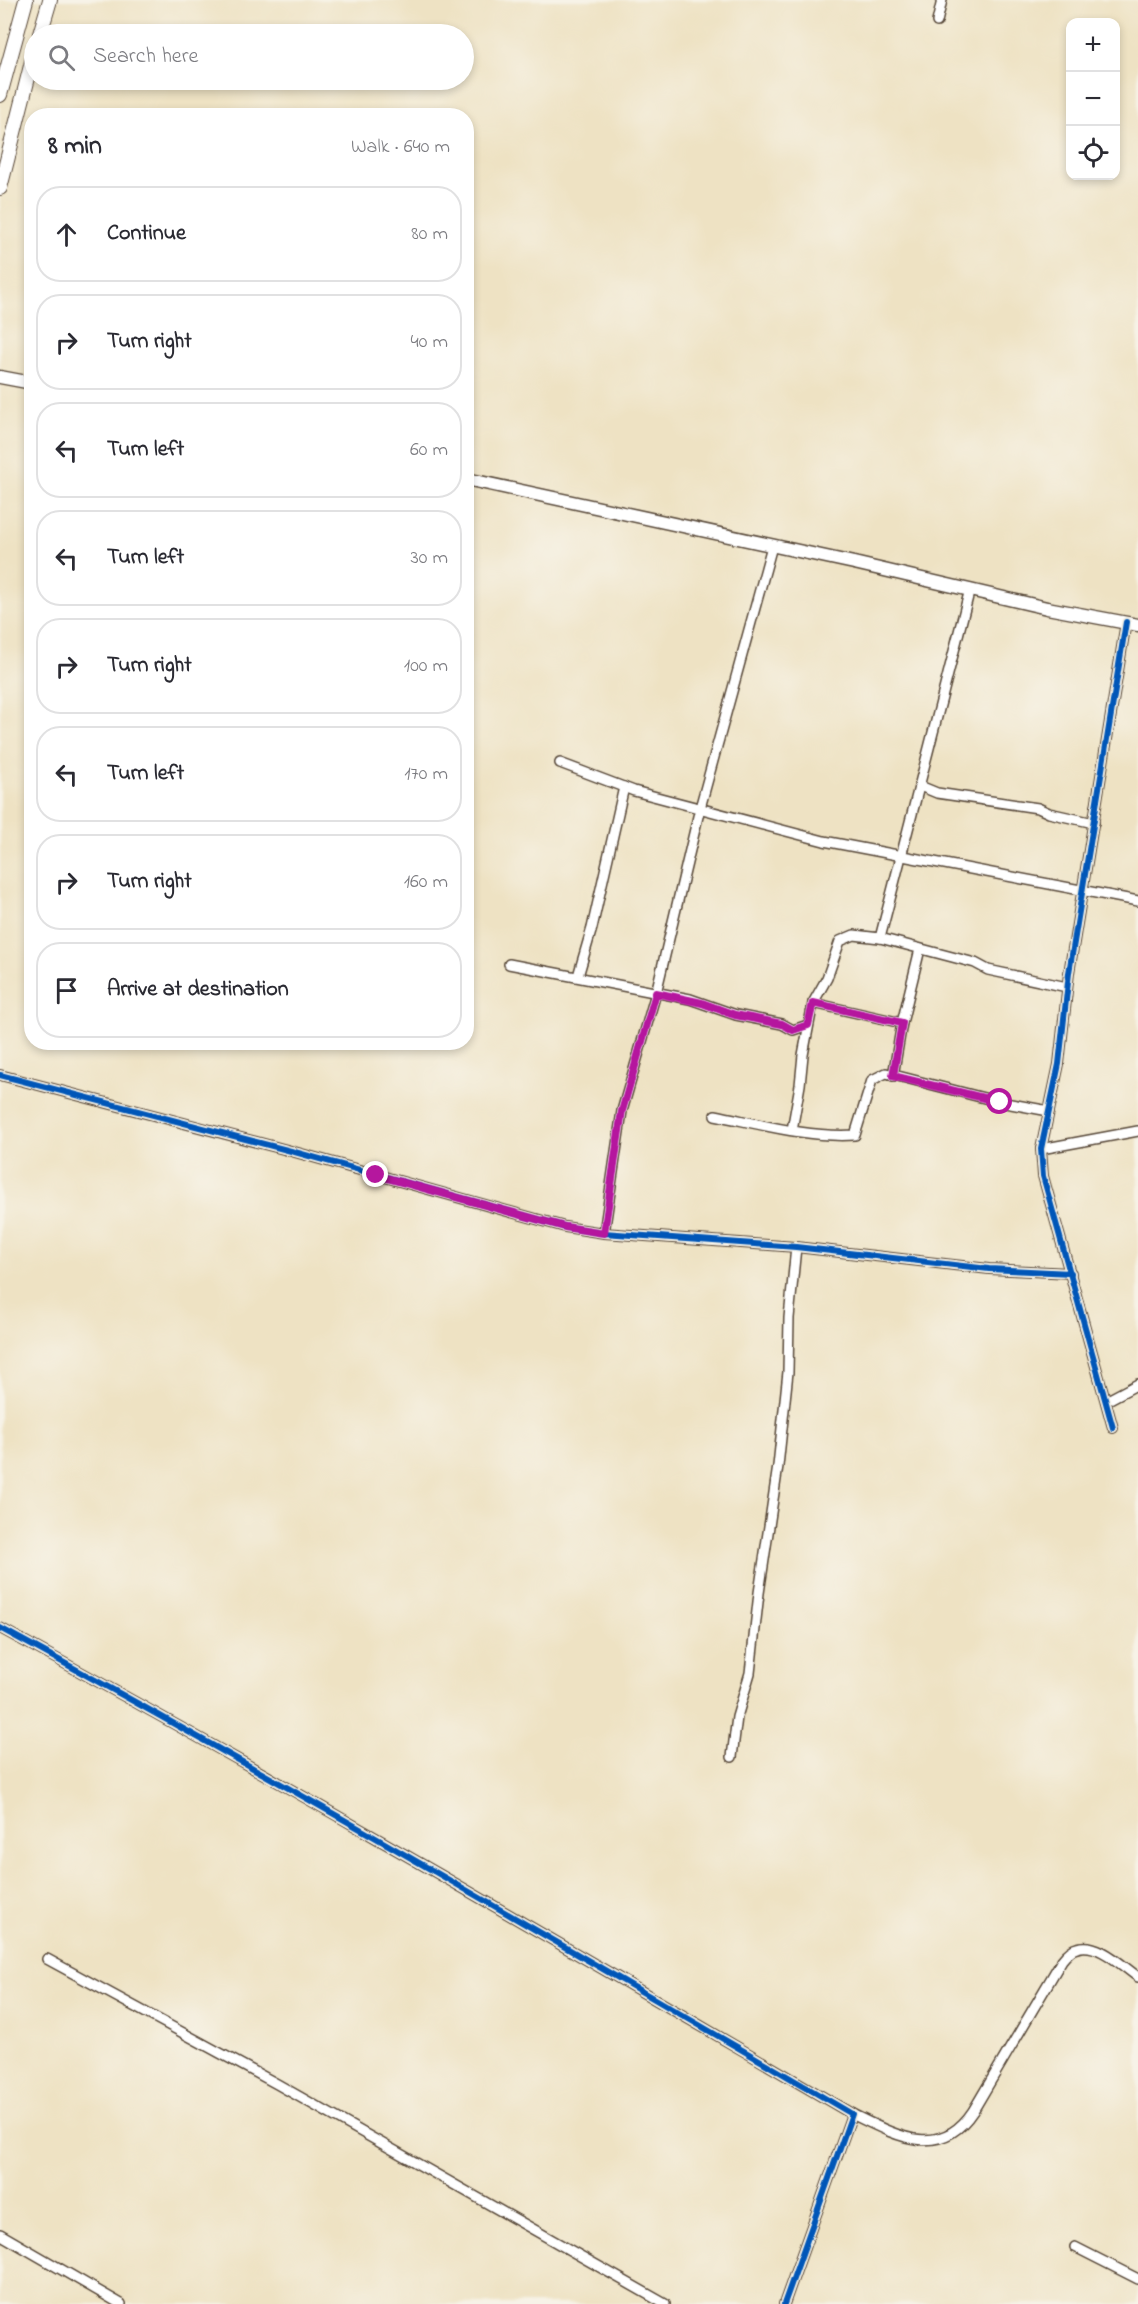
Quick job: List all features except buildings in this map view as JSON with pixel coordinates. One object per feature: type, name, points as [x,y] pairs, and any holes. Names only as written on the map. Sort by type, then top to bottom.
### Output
[{"type":"highway","points":[[0,95],[26,0]]},
{"type":"highway","points":[[43,24],[50,0]]},
{"type":"highway","points":[[0,188],[25,90]]},
{"type":"main road","points":[[0,377],[24,382]]},
{"type":"main road","points":[[474,481],[970,589],[1047,608],[1132,623]]},
{"type":"street","points":[[937,22],[942,0]]},
{"type":"street","points":[[604,1233],[622,1111],[656,993],[700,808],[772,546]]},
{"type":"street","points":[[880,938],[970,589]]},
{"type":"street","points":[[1113,1428],[1043,1176],[1041,1149],[1059,1064],[1067,987],[1094,823],[1132,623]]},
{"type":"street","points":[[561,763],[624,787],[824,841],[1138,901]]},
{"type":"street","points":[[920,786],[937,793],[1038,808],[1049,813],[1094,823]]},
{"type":"street","points":[[578,976],[592,928],[624,787]]},
{"type":"street","points":[[792,1130],[813,1003],[827,978],[840,941],[854,935],[880,938],[975,963],[988,970],[1067,987]]},
{"type":"street","points":[[893,1076],[902,1023],[920,949]]},
{"type":"street","points":[[509,964],[578,976],[702,1003],[735,1015],[782,1024],[793,1030],[808,1025]]},
{"type":"street","points":[[813,1003],[902,1023]]},
{"type":"street","points":[[715,1115],[792,1130],[837,1136],[855,1135],[872,1080],[886,1073],[1000,1102],[1050,1111]]},
{"type":"street","points":[[0,1075],[291,1151],[565,1227],[604,1233],[796,1247],[989,1269],[1071,1273]]},
{"type":"street","points":[[1041,1149],[1138,1131]]},
{"type":"street","points":[[732,1757],[736,1717],[750,1673],[759,1593],[778,1466],[788,1372],[789,1318],[796,1247]]},
{"type":"street","points":[[1106,1401],[1138,1384]]},
{"type":"street","points":[[0,1628],[130,1698],[852,2114],[896,2135],[913,2140],[940,2138],[954,2132],[964,2124],[1062,1960],[1069,1952],[1078,1947],[1089,1947],[1101,1951],[1138,1977]]},
{"type":"street","points":[[47,1959],[277,2084],[664,2304]]},
{"type":"street","points":[[784,2304],[852,2114]]},
{"type":"street","points":[[0,2234],[121,2304]]},
{"type":"street","points":[[1075,2247],[1138,2279]]},
{"type":"cycle path","points":[[1113,1428],[1043,1176],[1041,1149],[1059,1064],[1069,973],[1126,622]]},
{"type":"cycle path","points":[[0,1075],[291,1151],[565,1227],[604,1233],[796,1247],[989,1269],[1071,1273]]},
{"type":"cycle path","points":[[0,1628],[322,1807],[852,2114],[784,2304]]},
{"type":"route","points":[[376,1175],[565,1227],[604,1233],[622,1111],[656,993],[690,999],[735,1015],[782,1024],[793,1030],[808,1025],[813,1003],[902,1023],[893,1076],[1000,1102]]}]
